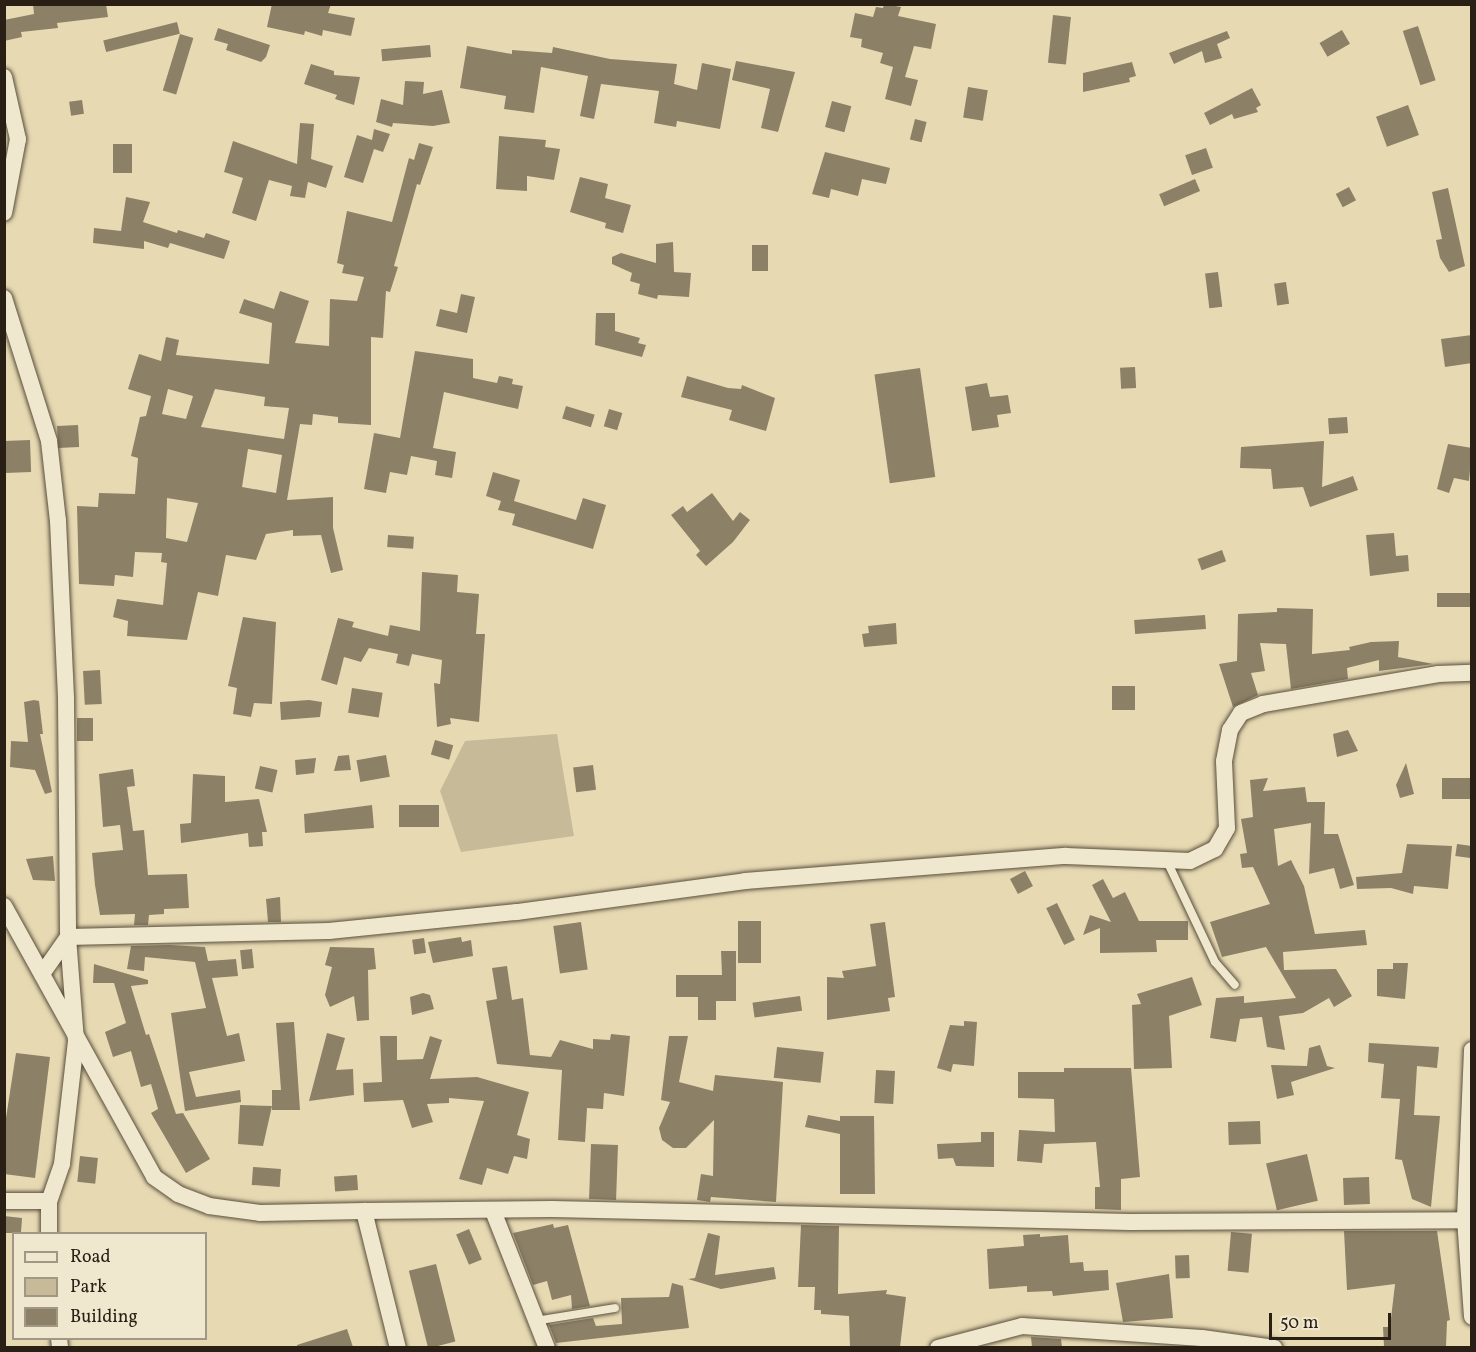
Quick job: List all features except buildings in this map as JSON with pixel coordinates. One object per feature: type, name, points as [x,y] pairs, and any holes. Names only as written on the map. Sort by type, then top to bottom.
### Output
[{"type":"street","points":[[4,77],[18,140],[4,213]]},
{"type":"street","points":[[4,298],[49,441],[58,521],[66,699],[68,937],[76,1041],[62,1164],[49,1201],[50,1232]]},
{"type":"street","points":[[68,937],[329,931],[517,912],[745,881],[1066,856],[1190,861],[1215,849],[1227,828],[1224,761],[1230,730],[1240,713],[1263,704],[1437,674],[1472,673]]},
{"type":"street","points":[[4,906],[76,1041],[154,1177],[178,1194],[209,1206],[260,1213],[493,1211],[895,1214],[1130,1222],[1468,1220]]},
{"type":"street","points":[[42,974],[68,937]]},
{"type":"street","points":[[1472,1050],[1468,1220],[1472,1317]]},
{"type":"street","points":[[4,1201],[49,1201]]},
{"type":"street","points":[[364,1211],[398,1347]]},
{"type":"street","points":[[493,1211],[534,1321],[547,1347]]},
{"type":"street","points":[[938,1347],[1022,1326],[1202,1338],[1274,1347]]},
{"type":"lane","points":[[1167,860],[1215,962],[1235,985]]},
{"type":"lane","points":[[534,1321],[615,1308]]},
{"type":"green space","points":[[557,734],[574,836],[461,852],[440,791],[465,741]]}]
